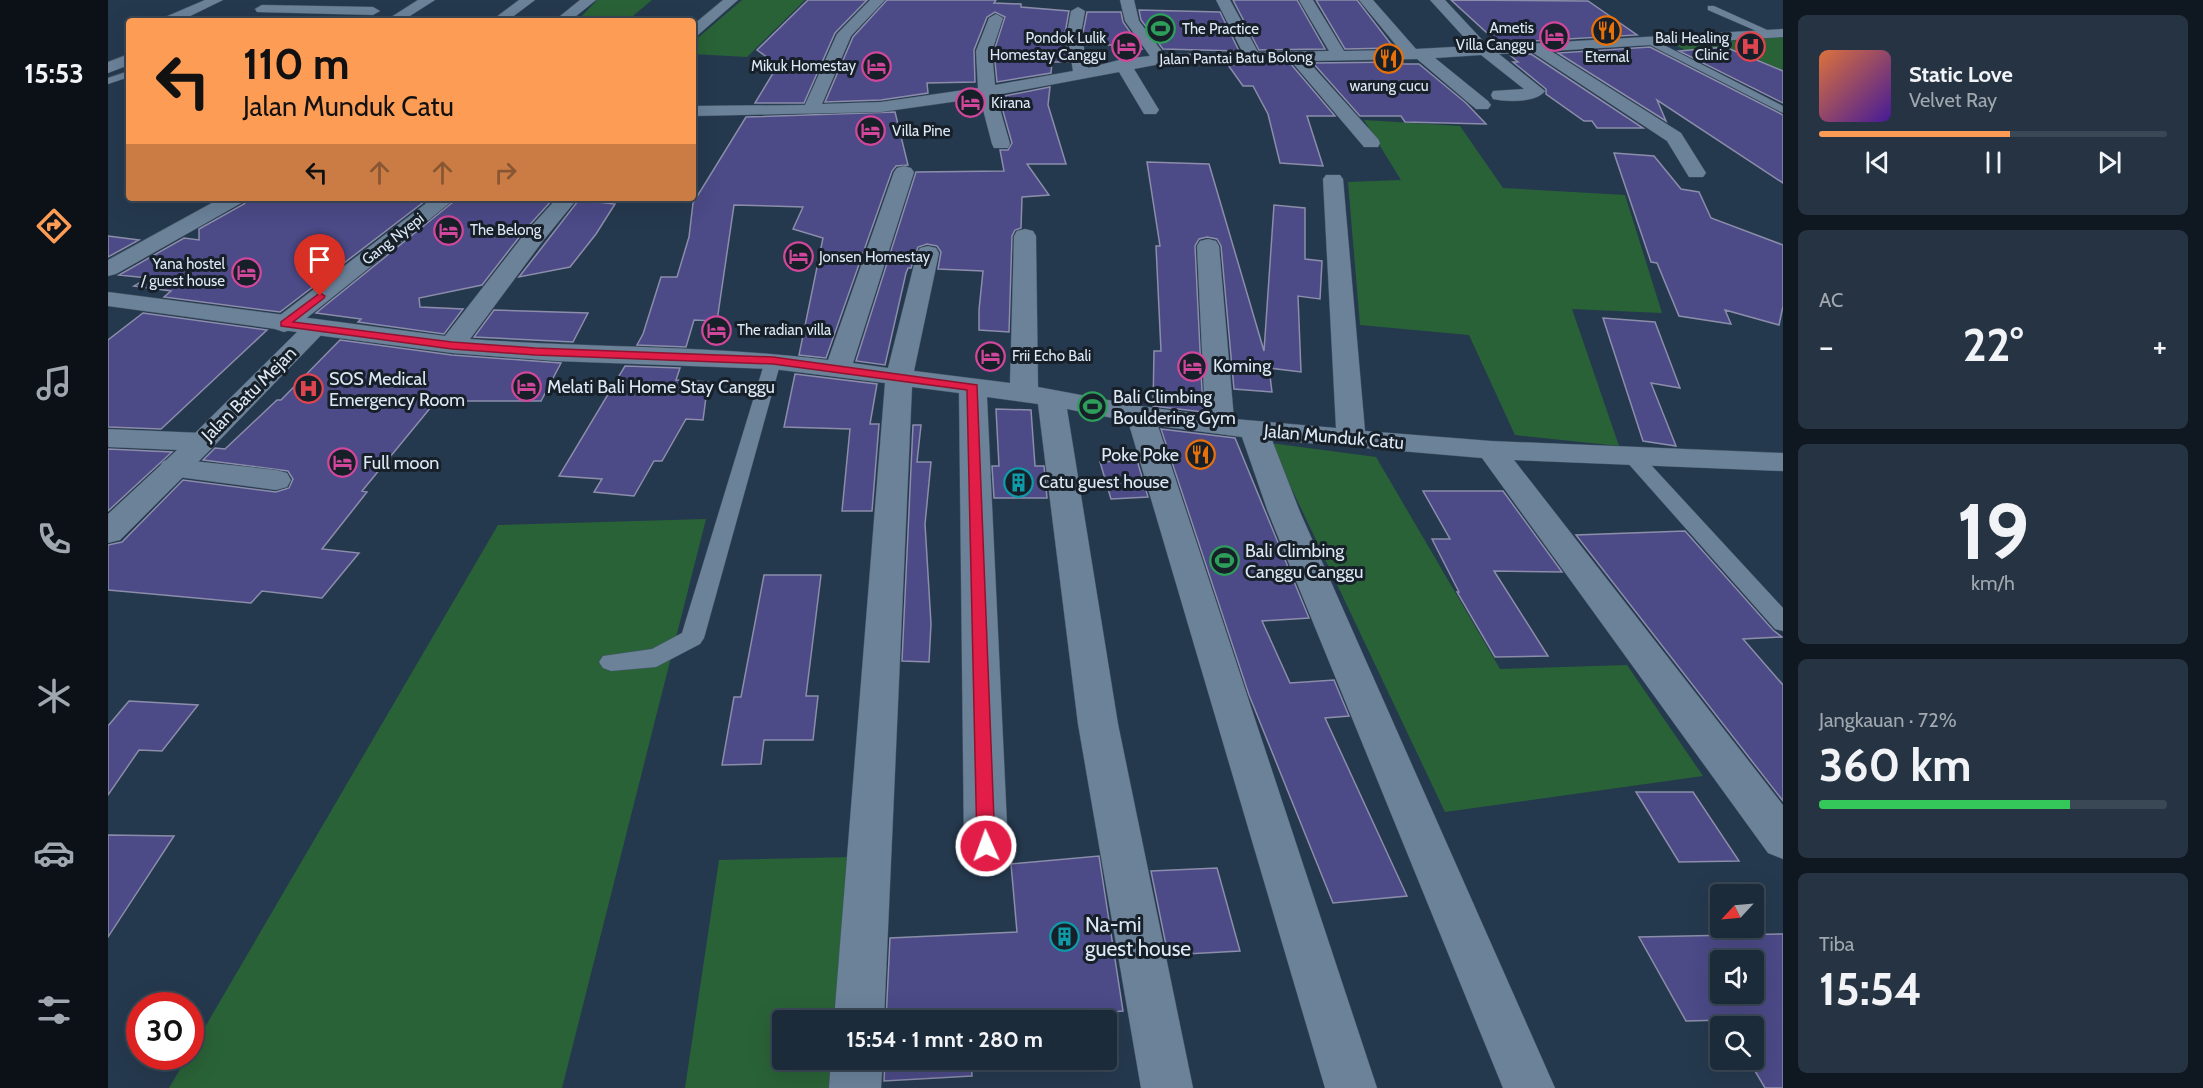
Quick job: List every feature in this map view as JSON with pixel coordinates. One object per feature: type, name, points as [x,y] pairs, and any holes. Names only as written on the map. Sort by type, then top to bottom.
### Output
[{"type":"street","points":[[175,18],[216,0]]},
{"type":"street","points":[[277,0],[262,9],[378,8],[361,18]]},
{"type":"street","points":[[397,18],[428,0]]},
{"type":"street","points":[[502,18],[528,0]]},
{"type":"street","points":[[565,18],[589,0]]},
{"type":"street","points":[[696,29],[731,0]]},
{"type":"street","points":[[811,110],[844,34],[878,0]]},
{"type":"street","points":[[1127,0],[1132,21],[1160,58]]},
{"type":"street","points":[[1223,0],[1253,57]]},
{"type":"street","points":[[1306,0],[1339,55]]},
{"type":"street","points":[[1366,0],[1416,54],[1482,105]]},
{"type":"street","points":[[1437,0],[1483,49],[1537,91],[1530,94],[1500,95]]},
{"type":"street","points":[[1078,11],[1074,33],[1081,72]]},
{"type":"street","points":[[996,18],[984,51],[987,92],[1001,144]]},
{"type":"street","name":"Jalan Pantai Batu Bolong","points":[[696,111],[881,107],[987,92],[1160,58],[1416,54],[1777,33]]},
{"type":"street","points":[[1536,48],[1674,137],[1696,173]]},
{"type":"street","points":[[1295,56],[1371,143]]},
{"type":"street","points":[[108,69],[126,60]]},
{"type":"street","points":[[1122,64],[1150,111]]},
{"type":"street","points":[[108,69],[126,72]]},
{"type":"street","points":[[838,369],[904,172]]},
{"type":"street","points":[[1333,179],[1351,437]]},
{"type":"street","points":[[108,269],[231,201]]},
{"type":"street","name":"Gang Nyepi","points":[[284,324],[442,201]]},
{"type":"street","points":[[452,345],[534,237],[565,201]]},
{"type":"street","points":[[1025,236],[1037,396],[1167,1088]]},
{"type":"street","points":[[1208,246],[1237,428],[1284,512],[1529,1088]]},
{"type":"street","points":[[860,1010],[899,378],[928,253]]},
{"type":"street","name":"Jalan Batu Mejan","points":[[108,299],[316,327]]},
{"type":"street","name":"Jalan Munduk Catu","points":[[316,327],[452,345],[568,354],[773,361],[1037,396],[1140,415],[1237,428],[1491,450],[1783,462]]},
{"type":"street","name":"Jalan Batu Mejan","points":[[108,532],[202,442],[316,327]]},
{"type":"street","points":[[973,387],[986,846]]},
{"type":"street","points":[[1140,415],[1351,1088]]},
{"type":"street","points":[[108,438],[202,442]]},
{"type":"street","points":[[1491,450],[1783,839]]},
{"type":"street","points":[[174,468],[276,480]]},
{"type":"street","points":[[855,1088],[856,1070]]},
{"type":"lane","points":[[1711,8],[1777,33]]},
{"type":"lane","points":[[1651,42],[1783,110]]},
{"type":"lane","points":[[108,81],[126,74]]},
{"type":"lane","points":[[611,662],[656,658],[692,638],[773,361]]},
{"type":"lane","points":[[1633,457],[1783,623]]},
{"type":"green space","points":[[597,0],[652,0],[631,18],[580,18]]},
{"type":"green space","points":[[742,0],[805,0],[747,57],[696,54],[696,39]]},
{"type":"green space","points":[[1783,37],[1783,99],[1675,45]]},
{"type":"green space","points":[[1364,120],[1460,126],[1503,188],[1625,195],[1662,313],[1572,309],[1619,446],[1515,435],[1469,335],[1360,325],[1348,182],[1401,180]]},
{"type":"green space","points":[[1270,443],[1376,457],[1500,669],[1627,665],[1703,776],[1445,812]]},
{"type":"green space","points":[[706,519],[562,1088],[169,1088],[180,1070],[204,1070],[204,1029],[498,525]]},
{"type":"green space","points":[[852,857],[847,1010],[772,1010],[772,1070],[846,1070],[845,1088],[685,1088],[719,860]]},
{"type":"building","points":[[808,0],[867,0],[835,33],[804,103],[755,103],[778,65],[757,50]]},
{"type":"building","points":[[887,0],[996,0],[994,3],[1021,4],[1021,7],[1069,11],[1065,33],[1069,62],[1052,62],[1051,73],[997,82],[994,51],[1005,17],[995,12],[987,17],[974,50],[975,82],[927,83],[928,93],[881,100],[825,102],[853,37]]},
{"type":"building","points":[[1233,0],[1297,0],[1325,49],[1259,50]]},
{"type":"building","points":[[1316,0],[1357,0],[1394,48],[1345,49]]},
{"type":"building","points":[[1451,0],[1588,1],[1637,35],[1498,43]]},
{"type":"building","points":[[1139,10],[1220,12],[1239,51],[1163,49],[1141,20]]},
{"type":"building","points":[[1087,12],[1121,12],[1123,22],[1142,49],[1120,49],[1119,45],[1086,45],[1083,33]]},
{"type":"building","points":[[1650,47],[1783,115],[1783,183],[1657,100],[1666,121],[1558,53]]},
{"type":"building","points":[[1725,47],[1783,71],[1783,103],[1679,51]]},
{"type":"building","points":[[1531,54],[1643,128],[1597,128],[1592,121],[1584,121],[1546,94],[1546,89],[1513,62],[1518,62],[1511,56]]},
{"type":"building","points":[[1401,62],[1419,64],[1466,103],[1486,124],[1405,122],[1401,116],[1360,116],[1313,63]]},
{"type":"building","points":[[1290,63],[1335,116],[1307,116],[1323,166],[1280,163],[1268,114],[1253,86],[1243,86],[1228,65]]},
{"type":"building","points":[[1050,87],[1048,105],[1066,164],[1027,164],[1049,195],[1022,197],[1021,228],[1015,230],[1012,236],[1009,332],[979,330],[983,271],[938,269],[941,252],[937,246],[927,244],[918,247],[911,268],[908,268],[906,273],[885,365],[856,361],[916,172],[1004,171],[1000,150],[1008,150],[1012,143],[999,97]]},
{"type":"building","points":[[895,112],[908,165],[896,166],[892,171],[826,358],[799,355],[823,238],[793,229],[803,207],[734,205],[717,321],[694,320],[686,347],[637,345],[643,334],[661,277],[677,277],[689,237],[693,203],[746,117]]},
{"type":"building","points":[[1614,153],[1654,156],[1681,189],[1699,192],[1711,218],[1783,245],[1783,306],[1779,325],[1725,310],[1731,324],[1679,316],[1657,263],[1651,262]]},
{"type":"building","points":[[1147,162],[1209,164],[1264,351],[1274,205],[1305,208],[1305,259],[1322,261],[1320,299],[1298,296],[1301,372],[1269,368],[1272,392],[1234,389],[1221,246],[1217,239],[1207,237],[1199,239],[1195,246],[1203,412],[1153,406],[1154,351],[1161,351],[1156,246],[1160,246]]},
{"type":"building","points":[[246,201],[425,201],[280,312],[164,297],[171,291],[134,286],[148,278],[119,275],[184,238],[199,240],[199,229]]},
{"type":"building","points":[[454,201],[551,201],[524,231],[482,285],[419,298],[420,307],[463,309],[444,334],[358,322],[361,319],[316,313]]},
{"type":"building","points":[[578,201],[615,204],[596,234],[570,267],[519,277]]},
{"type":"building","points":[[108,236],[139,240],[108,257]]},
{"type":"building","points":[[494,310],[588,313],[573,342],[474,337]]},
{"type":"building","points":[[143,313],[267,330],[161,429],[108,427],[108,340]]},
{"type":"building","points":[[1603,318],[1655,322],[1680,388],[1651,383],[1676,446],[1643,441]]},
{"type":"building","points":[[340,340],[452,355],[561,363],[541,401],[436,401],[362,491],[367,492],[322,549],[359,553],[322,598],[262,591],[251,603],[108,590],[108,545],[122,542],[183,480],[276,492],[289,488],[293,479],[288,471],[203,460],[215,448],[225,449],[277,400],[281,400]]},
{"type":"building","points":[[625,366],[680,368],[676,380],[708,382],[703,420],[686,419],[662,461],[654,461],[634,496],[594,492],[602,479],[559,476]]},
{"type":"building","points":[[795,374],[877,384],[870,424],[879,424],[872,511],[842,511],[850,429],[784,427]]},
{"type":"building","points":[[996,409],[1031,410],[1035,466],[1044,466],[1047,498],[994,498],[992,466],[999,466]]},
{"type":"building","points":[[913,425],[921,425],[917,462],[931,462],[925,524],[931,624],[929,662],[902,661]]},
{"type":"building","points":[[1161,429],[1235,438],[1309,618],[1262,621],[1290,683],[1334,680],[1349,716],[1325,718],[1407,896],[1333,903],[1249,695]]},
{"type":"building","points":[[108,449],[172,452],[108,511]]},
{"type":"building","points":[[1137,460],[1148,497],[1111,499],[1100,462]]},
{"type":"building","points":[[1423,491],[1503,491],[1562,572],[1494,571],[1548,656],[1495,657],[1457,592],[1459,592],[1432,539],[1450,539]]},
{"type":"building","points":[[1685,531],[1773,630],[1782,637],[1743,639],[1783,685],[1783,801],[1576,535]]},
{"type":"building","points":[[764,575],[821,575],[806,696],[818,696],[813,740],[764,740],[761,764],[722,765],[734,697],[741,697]]},
{"type":"building","points":[[129,701],[198,705],[162,751],[139,750],[108,795],[108,726]]},
{"type":"building","points":[[1636,792],[1693,792],[1739,861],[1679,862]]},
{"type":"building","points":[[108,835],[174,836],[108,937]]},
{"type":"building","points":[[1099,856],[1123,1011],[886,1010],[890,938],[1017,932],[1011,864]]},
{"type":"building","points":[[1217,868],[1240,951],[1168,955],[1151,871]]},
{"type":"building","points":[[1764,934],[1783,934],[1783,1088],[1765,1088],[1754,1070],[1764,1070],[1764,1016],[1710,1016],[1710,1020],[1686,1021],[1639,937],[1710,936],[1710,938],[1764,938]]},
{"type":"building","points":[[884,1070],[972,1070],[972,1076],[884,1081]]},
{"type":"place","name":"The Practice","points":[[1161,29]]},
{"type":"place","name":"Eternal","points":[[1607,30]]},
{"type":"place","name":"Ametis Villa Canggu","points":[[1555,37]]},
{"type":"place","name":"Pondok Lulik Homestay Canggu","points":[[1127,47]]},
{"type":"place","name":"Bali Healing Clinic","points":[[1750,47]]},
{"type":"place","name":"warung cucu","points":[[1389,59]]},
{"type":"place","name":"Mikuk Homestay","points":[[877,66]]},
{"type":"place","name":"Kirana","points":[[970,103]]},
{"type":"place","name":"Villa Pine","points":[[871,131]]},
{"type":"place","name":"The Belong","points":[[449,230]]},
{"type":"place","name":"Jonsen Homestay","points":[[798,257]]},
{"type":"place","name":"Yana hostel / guest house","points":[[246,273]]},
{"type":"place","name":"The radian villa","points":[[716,330]]},
{"type":"place","name":"Frii Echo Bali","points":[[991,356]]},
{"type":"place","name":"Koming","points":[[1192,366]]},
{"type":"place","name":"Melati Bali Home Stay Canggu","points":[[526,387]]},
{"type":"place","name":"SOS Medical Emergency Room","points":[[308,389]]},
{"type":"place","name":"Bali Climbing Bouldering Gym","points":[[1092,407]]},
{"type":"place","name":"Poke Poke","points":[[1200,455]]},
{"type":"place","name":"Full moon","points":[[342,463]]},
{"type":"place","name":"Catu guest house","points":[[1018,482]]},
{"type":"place","name":"Bali Climbing Canggu Canggu","points":[[1224,561]]},
{"type":"place","name":"Na-mi guest house","points":[[1064,937]]},
{"type":"route","points":[[320,296],[284,324],[452,345],[535,352],[773,361],[973,387],[986,846]]}]
